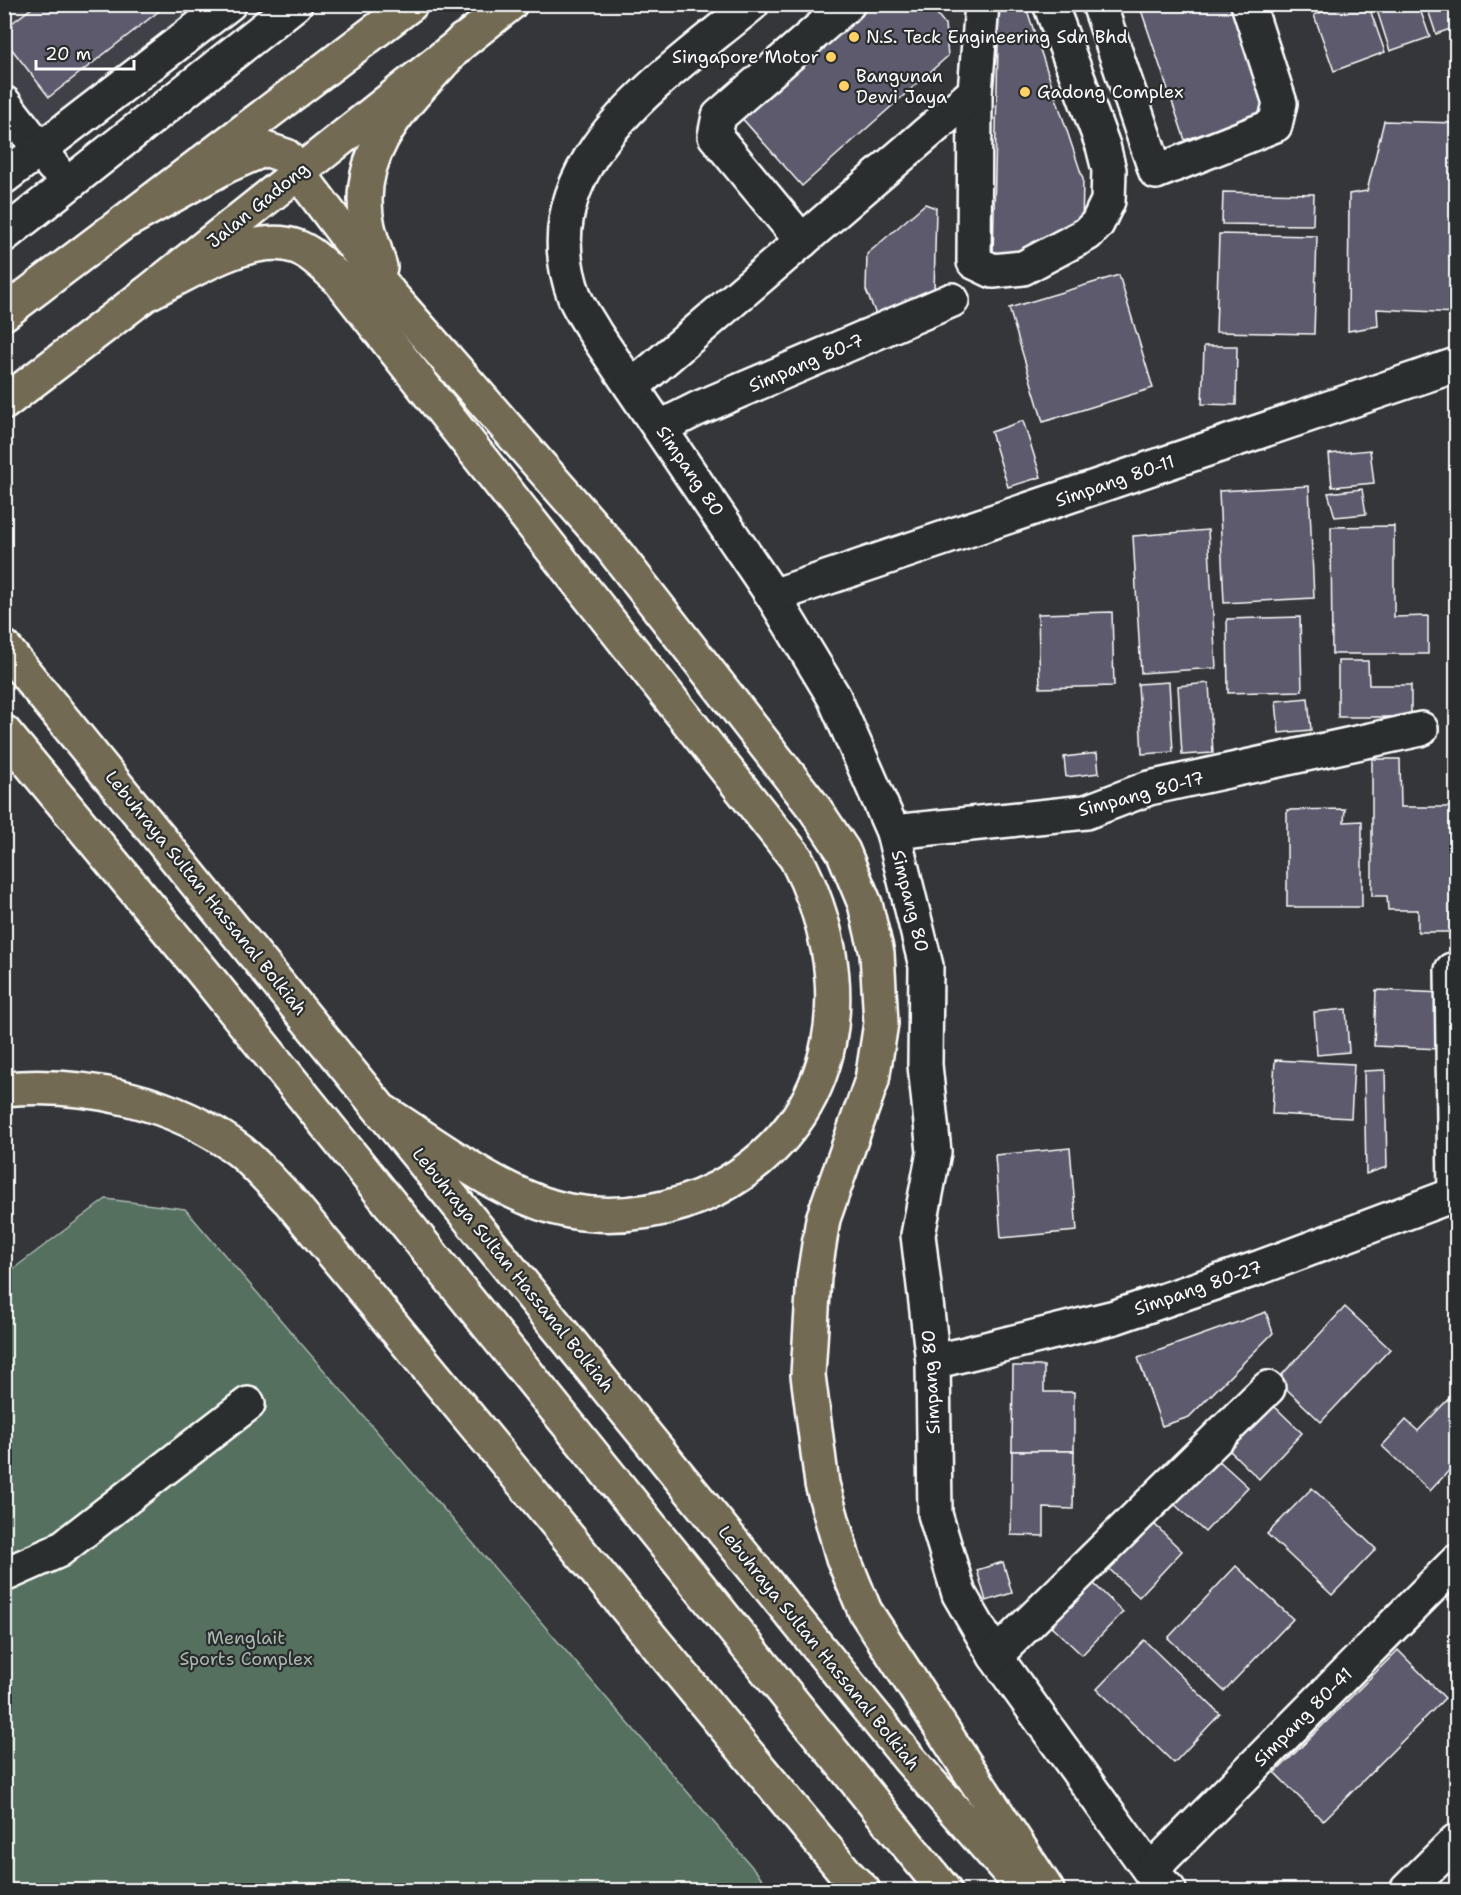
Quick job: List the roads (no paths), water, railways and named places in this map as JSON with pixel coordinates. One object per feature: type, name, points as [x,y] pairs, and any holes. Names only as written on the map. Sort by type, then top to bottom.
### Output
[{"type":"main road","points":[[4,313],[411,4]]},
{"type":"main road","name":"Jalan Gadong","points":[[4,403],[146,294],[510,4]]},
{"type":"main road","points":[[389,293],[368,226],[365,196],[369,163],[387,126],[463,40]]},
{"type":"main road","points":[[128,220],[226,166],[265,149],[286,156],[300,171],[389,293],[612,548],[815,809],[843,851],[860,894],[877,953],[880,1023],[872,1080],[823,1219],[814,1277],[808,1375],[822,1484],[843,1558],[865,1611],[1047,1890]]},
{"type":"main road","points":[[146,294],[243,248],[273,242],[297,247],[315,258],[338,278],[796,858],[811,886],[822,918],[830,951],[833,988],[831,1031],[823,1070],[808,1105],[767,1155],[738,1177],[700,1197],[665,1209],[619,1214],[568,1211],[518,1193],[386,1113]]},
{"type":"main road","name":"Lebuhraya Sultan Hassanal Bolkiah","points":[[4,647],[386,1113],[910,1760],[1025,1890]]},
{"type":"main road","points":[[4,732],[344,1147],[944,1890]]},
{"type":"main road","points":[[4,1089],[79,1089],[139,1101],[190,1122],[240,1151],[289,1200],[858,1887]]},
{"type":"street","points":[[4,177],[229,4]]},
{"type":"street","points":[[4,186],[17,225],[295,4]]},
{"type":"street","name":"Simpang 80","points":[[752,4],[617,122],[588,158],[571,192],[565,224],[565,262],[575,299],[595,333],[661,427],[773,596],[834,697],[893,832],[926,966],[925,1065],[934,1152],[918,1235],[933,1362],[935,1514],[959,1593],[995,1656],[1160,1881]]},
{"type":"street","points":[[802,241],[714,136],[719,116],[848,4]]},
{"type":"street","points":[[981,5],[975,92],[974,262],[993,271],[1023,268],[1087,234],[1097,224],[1108,201],[1109,170],[1103,147],[1050,4]]},
{"type":"street","points":[[1099,4],[1156,172],[1275,124],[1280,103],[1248,4]]},
{"type":"street","points":[[632,387],[975,92]]},
{"type":"street","points":[[4,103],[68,184]]},
{"type":"street","name":"Simpang 80-7","points":[[661,427],[697,409],[952,300]]},
{"type":"street","name":"Simpang 80-11","points":[[773,596],[1456,365]]},
{"type":"street","name":"Simpang 80-17","points":[[893,832],[1086,812],[1149,788],[1421,729]]},
{"type":"street","points":[[1452,970],[1456,1194]]},
{"type":"street","name":"Simpang 80-27","points":[[933,1362],[1115,1317],[1261,1267],[1456,1194]]},
{"type":"street","points":[[995,1656],[1268,1388]]},
{"type":"street","points":[[4,1575],[58,1551],[248,1404]]},
{"type":"street","name":"Simpang 80-41","points":[[1160,1881],[1456,1562]]},
{"type":"street","points":[[1407,1890],[1456,1841]]},
{"type":"place","name":"N.S. Teck Engineering Sdn Bhd","points":[[854,37]]},
{"type":"place","name":"Singapore Motor","points":[[831,57]]},
{"type":"place","name":"Bangunan Dewi Jaya","points":[[844,86]]},
{"type":"place","name":"Gadong Complex","points":[[1025,92]]},
{"type":"park label","name":"Menglait Sports Complex","points":[[246,1648]]}]
